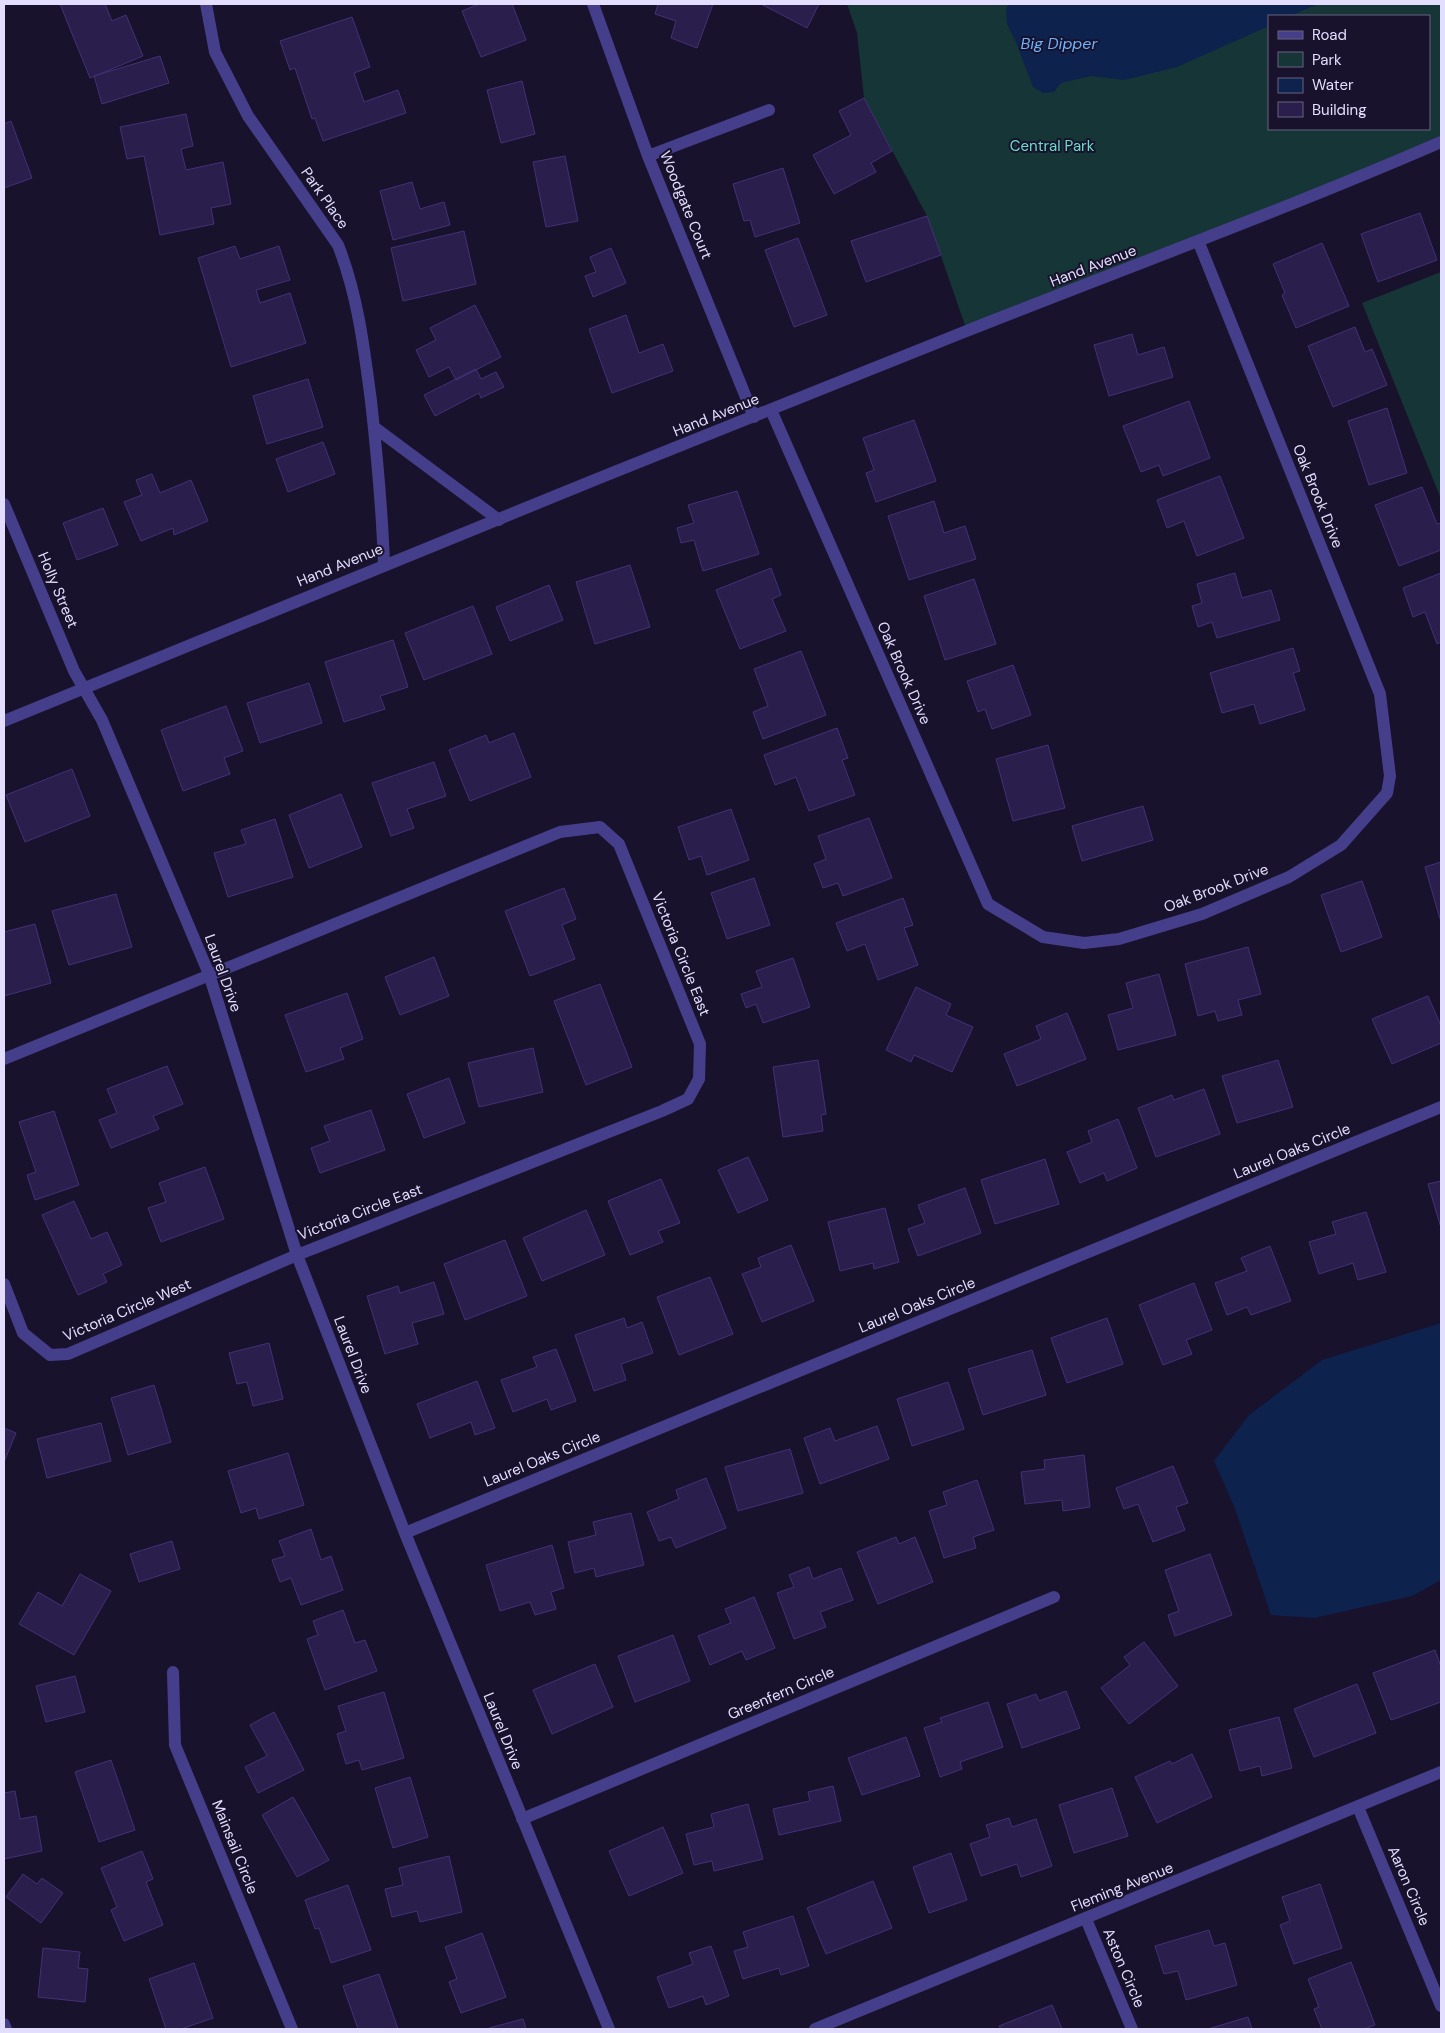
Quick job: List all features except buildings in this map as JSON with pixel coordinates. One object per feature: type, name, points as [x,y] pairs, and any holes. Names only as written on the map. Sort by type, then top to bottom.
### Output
[{"type":"street","name":"Park Place","points":[[206,4],[215,52],[248,116],[338,245],[354,291],[363,337],[374,427],[384,564]]},
{"type":"street","name":"Woodgate Court","points":[[593,4],[648,156],[754,417]]},
{"type":"street","points":[[648,156],[769,110]]},
{"type":"street","name":"Hand Avenue","points":[[4,721],[384,564],[499,520],[967,331],[1199,243],[1441,142]]},
{"type":"street","name":"Oak Brook Drive","points":[[771,410],[988,904],[1042,937],[1084,943],[1119,939],[1202,914],[1289,877],[1341,845],[1387,793],[1390,776],[1380,694],[1199,243]]},
{"type":"street","points":[[374,427],[499,520]]},
{"type":"street","name":"Holly Street","points":[[4,504],[74,671],[85,688]]},
{"type":"street","name":"Laurel Drive","points":[[85,688],[102,720],[209,974],[297,1255],[405,1533],[608,2029]]},
{"type":"street","name":"Victoria Circle East","points":[[209,974],[560,832],[600,828],[619,844],[700,1044],[699,1080],[688,1099],[662,1111],[297,1255]]},
{"type":"street","points":[[4,1058],[209,974]]},
{"type":"street","name":"Laurel Oaks Circle","points":[[405,1533],[1441,1107]]},
{"type":"street","name":"Victoria Circle West","points":[[4,1284],[23,1333],[50,1355],[68,1354],[297,1255]]},
{"type":"street","name":"Greenfern Circle","points":[[522,1820],[1054,1597]]},
{"type":"street","name":"Mainsail Circle","points":[[173,1672],[175,1745],[292,2029]]},
{"type":"street","name":"Fleming Avenue","points":[[815,2029],[1441,1772]]},
{"type":"street","name":"Aaron Circle","points":[[1358,1807],[1441,2006]]},
{"type":"street","name":"Aston Circle","points":[[1086,1919],[1132,2029]]},
{"type":"street","points":[[4,2024],[6,2029]]},
{"type":"green space","name":"Central Park","points":[[847,4],[1441,4],[1441,140],[967,331],[927,216],[864,98],[857,33]]},
{"type":"green space","points":[[1441,272],[1441,499],[1362,303]]},
{"type":"water","name":"Big Dipper","points":[[1008,4],[1318,4],[1292,15],[1268,15],[1268,26],[1177,67],[1124,80],[1091,76],[1061,83],[1054,92],[1043,93],[1033,87],[1007,24],[1006,11]]},
{"type":"water","points":[[1441,1323],[1441,1580],[1412,1596],[1314,1618],[1271,1615],[1234,1506],[1214,1461],[1249,1415],[1322,1360]]}]
